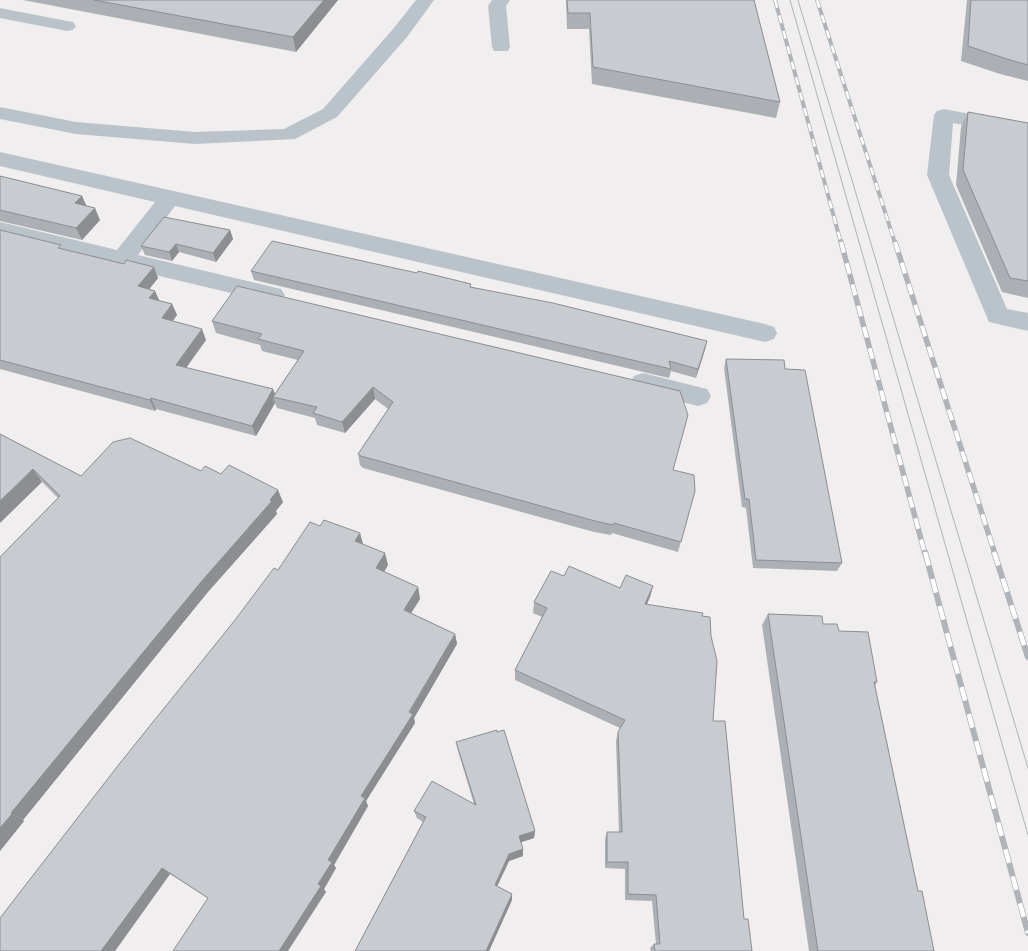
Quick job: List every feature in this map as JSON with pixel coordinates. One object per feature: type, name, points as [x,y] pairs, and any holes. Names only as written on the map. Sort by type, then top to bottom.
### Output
[{"type":"lane","points":[[0,113],[76,128],[185,137],[288,135],[330,113],[400,33],[425,0]]},
{"type":"lane","points":[[501,0],[497,6],[501,47]]},
{"type":"lane","points":[[0,14],[67,26]]},
{"type":"lane","points":[[1028,131],[944,116],[938,175],[998,316],[1028,322]]},
{"type":"lane","points":[[0,159],[765,333]]},
{"type":"lane","points":[[122,259],[170,198]]},
{"type":"lane","points":[[0,230],[295,300]]},
{"type":"lane","points":[[621,378],[698,396]]},
{"type":"building","points":[[94,0],[324,0],[293,37]]},
{"type":"building","points":[[567,0],[754,0],[780,102],[593,67],[590,13],[568,13]]},
{"type":"building","points":[[971,0],[1028,0],[1028,65],[968,46]]},
{"type":"building","points":[[968,112],[1028,123],[1028,281],[1010,278],[963,170]]},
{"type":"building","points":[[0,176],[82,196],[75,203],[95,208],[76,228],[0,210]]},
{"type":"building","points":[[164,217],[230,230],[213,253],[176,244],[169,252],[141,246]]},
{"type":"building","points":[[0,230],[61,245],[58,248],[124,264],[126,260],[154,267],[138,286],[155,291],[149,298],[172,304],[162,318],[202,329],[176,365],[273,389],[252,426],[0,360]]},
{"type":"building","points":[[272,241],[417,273],[418,271],[471,284],[470,287],[553,303],[707,341],[698,369],[669,361],[671,369],[251,271]]},
{"type":"building","points":[[237,286],[680,391],[688,415],[673,470],[694,475],[695,491],[681,542],[614,523],[613,525],[595,521],[361,456],[358,454],[393,402],[373,387],[342,422],[313,413],[317,407],[273,397],[304,351],[258,339],[262,334],[212,321]]},
{"type":"building","points":[[726,359],[784,360],[785,369],[805,370],[842,563],[756,560],[749,499],[745,499]]},
{"type":"building","points":[[0,434],[81,476],[113,442],[130,438],[201,471],[205,466],[221,474],[229,465],[278,490],[270,500],[272,501],[201,582],[0,828],[0,557],[60,496],[33,469],[0,501]]},
{"type":"building","points":[[324,520],[360,533],[355,541],[385,553],[376,568],[418,587],[404,610],[455,634],[409,712],[413,714],[361,796],[365,798],[328,860],[332,862],[318,884],[321,886],[279,951],[173,951],[208,898],[162,868],[101,951],[0,951],[0,918],[274,568],[278,570],[310,522],[320,526]]},
{"type":"building","points":[[569,566],[620,588],[626,575],[653,586],[645,604],[703,613],[702,616],[710,617],[711,636],[717,661],[713,721],[725,721],[744,919],[748,919],[752,951],[655,951],[654,944],[660,944],[656,895],[628,894],[628,862],[607,862],[607,832],[622,832],[618,732],[625,720],[515,670],[547,608],[534,602],[551,571],[564,576]]},
{"type":"building","points":[[768,614],[822,616],[823,624],[837,624],[839,631],[868,632],[877,682],[874,682],[918,891],[922,891],[934,951],[818,951]]},
{"type":"building","points":[[497,730],[497,732],[504,730],[535,831],[519,836],[523,849],[509,854],[495,885],[512,894],[486,951],[355,951],[426,817],[414,811],[432,781],[476,805],[456,742]]},
{"type":"tram line","points":[[790,0],[1028,835]]},
{"type":"tram line","points":[[798,0],[1028,768]]},
{"type":"railway","points":[[775,0],[841,243]]},
{"type":"railway","points":[[817,0],[895,243]]},
{"type":"railway","points":[[841,242],[925,554]]},
{"type":"railway","points":[[895,242],[995,554]]},
{"type":"railway","points":[[925,552],[1028,933]]},
{"type":"railway","points":[[994,552],[1028,657]]}]
